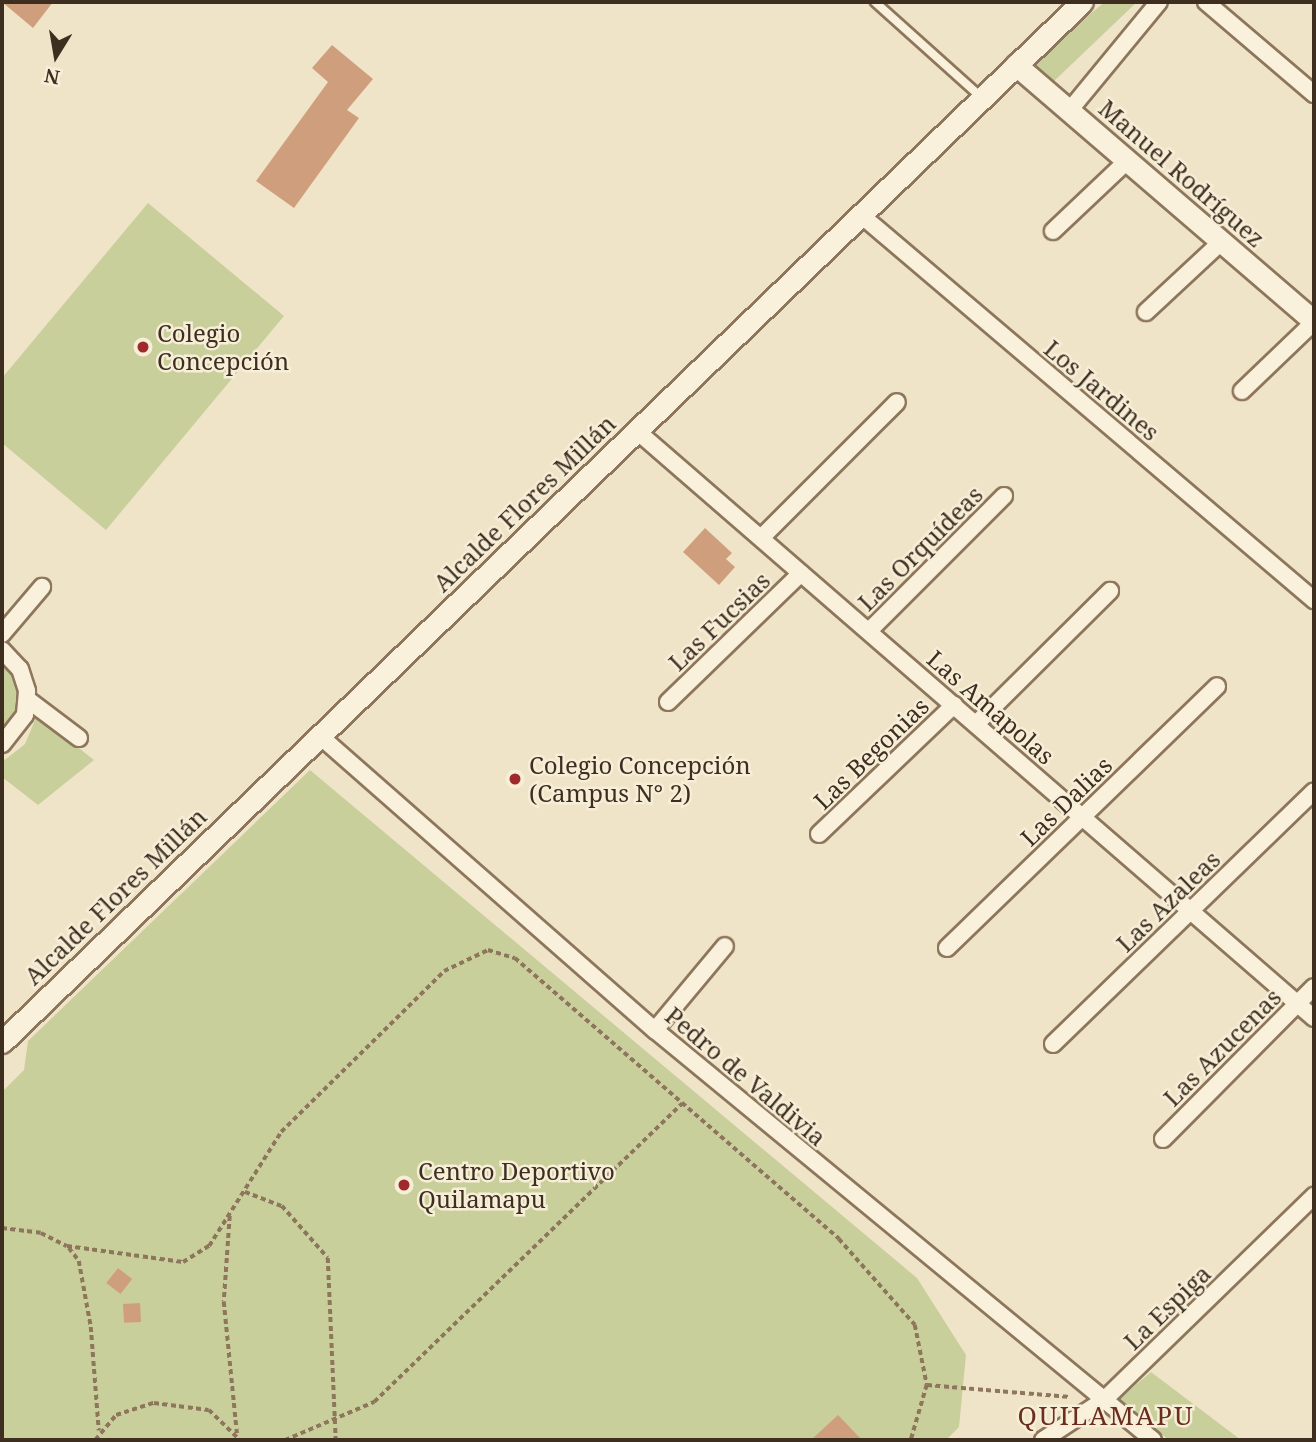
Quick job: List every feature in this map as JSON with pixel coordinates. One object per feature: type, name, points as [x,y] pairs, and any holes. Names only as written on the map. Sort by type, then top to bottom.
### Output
[{"type":"street","name":"Alcalde Flores Millán","points":[[2,1042],[1082,2]]},
{"type":"street","points":[[1069,111],[1159,2]]},
{"type":"street","points":[[1206,2],[1314,94]]},
{"type":"street","name":"Manuel Rodríguez","points":[[1016,65],[1314,321]]},
{"type":"street","points":[[1053,231],[1127,162]]},
{"type":"street","name":"Los Jardines","points":[[860,215],[1314,600]]},
{"type":"street","points":[[1146,312],[1222,242]]},
{"type":"street","points":[[1242,391],[1314,321]]},
{"type":"street","points":[[761,538],[897,402]]},
{"type":"street","name":"Las Amapolas","points":[[637,430],[1314,1018]]},
{"type":"street","name":"Las Orquídeas","points":[[869,631],[1004,496]]},
{"type":"street","name":"Las Fucsias","points":[[668,702],[801,573]]},
{"type":"street","points":[[2,634],[42,587]]},
{"type":"street","points":[[976,724],[1110,591]]},
{"type":"street","points":[[2,650],[20,669],[27,699],[25,715],[2,744]]},
{"type":"street","name":"Las Dalias","points":[[947,948],[1217,686]]},
{"type":"street","points":[[27,699],[79,737]]},
{"type":"street","name":"Las Begonias","points":[[819,834],[954,705]]},
{"type":"street","name":"Pedro de Valdivia","points":[[320,736],[655,1030],[1153,1440]]},
{"type":"street","name":"Las Azaleas","points":[[1053,1044],[1314,791]]},
{"type":"street","points":[[655,1030],[725,946]]},
{"type":"street","name":"Las Azucenas","points":[[1163,1139],[1314,987]]},
{"type":"street","name":"La Espiga","points":[[1043,1440],[1104,1400],[1314,1196]]},
{"type":"lane","points":[[875,2],[982,98]]},
{"type":"path","points":[[2,1228],[41,1233],[67,1246],[183,1262],[209,1246],[281,1132],[370,1041],[444,971],[488,950],[514,958],[839,1239],[915,1325],[927,1385],[911,1440]]},
{"type":"path","points":[[285,1440],[374,1402],[682,1104]]},
{"type":"path","points":[[244,1192],[282,1206],[328,1258],[337,1419],[335,1440]]},
{"type":"path","points":[[231,1212],[224,1302],[237,1433],[240,1440]]},
{"type":"path","points":[[67,1246],[79,1261],[91,1327],[99,1431]]},
{"type":"path","points":[[927,1385],[1104,1400]]},
{"type":"path","points":[[95,1440],[99,1431],[116,1415],[154,1403],[209,1410],[237,1433]]},
{"type":"green space","points":[[1105,2],[1137,2],[1052,83],[1028,63]]},
{"type":"green space","name":"Colegio Concepción","points":[[148,203],[284,316],[106,530],[2,443],[2,378]]},
{"type":"green space","points":[[2,659],[14,673],[21,693],[18,714],[2,736]]},
{"type":"green space","points":[[37,715],[94,760],[38,805],[2,777],[2,762],[25,744]]},
{"type":"green space","name":"Centro Deportivo Quilamapu","points":[[310,770],[917,1278],[966,1355],[959,1427],[946,1440],[2,1440],[2,1092],[24,1070],[28,1041]]},
{"type":"green space","points":[[1151,1372],[1241,1440],[1169,1440],[1118,1400]]},
{"type":"building","points":[[2,2],[53,2],[33,28]]},
{"type":"building","points":[[332,45],[373,79],[347,110],[359,118],[294,208],[256,181],[328,82],[312,68]]},
{"type":"building","points":[[705,528],[732,553],[726,559],[735,567],[719,585],[683,552]]},
{"type":"building","points":[[118,1268],[132,1279],[120,1294],[106,1283]]},
{"type":"building","points":[[140,1303],[141,1322],[124,1323],[123,1304]]},
{"type":"building","points":[[838,1415],[862,1440],[811,1440]]},
{"type":"place","name":"Colegio Concepción","points":[[143,347]]},
{"type":"place","name":"Colegio Concepción (Campus N° 2)","points":[[515,779]]},
{"type":"place","name":"Centro Deportivo Quilamapu","points":[[404,1185]]},
{"type":"district","name":"QUILAMAPU","points":[[1106,1416]]}]
